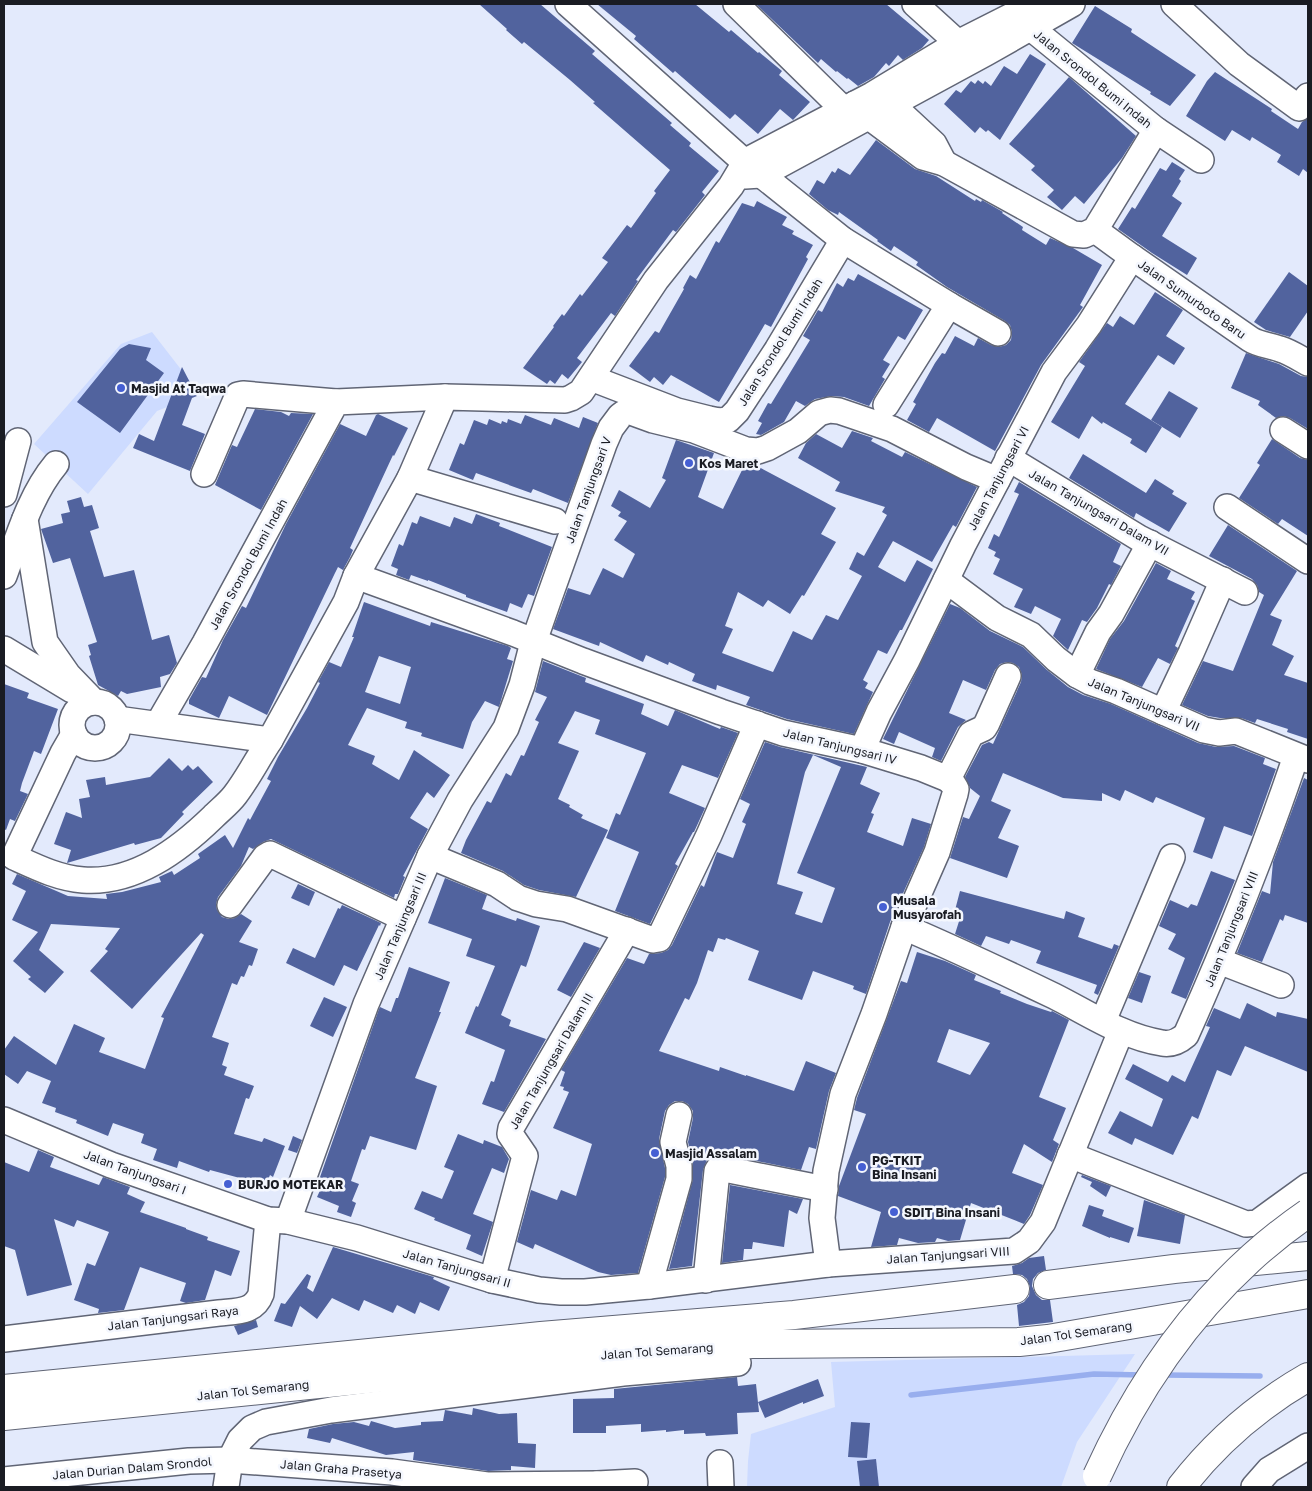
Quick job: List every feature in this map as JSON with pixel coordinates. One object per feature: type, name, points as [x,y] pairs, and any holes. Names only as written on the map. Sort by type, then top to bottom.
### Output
[{"type":"highway","points":[[1095,1481],[1116,1434],[1136,1399],[1161,1361],[1203,1306],[1232,1275],[1262,1248],[1308,1213]]},
{"type":"highway","points":[[1048,1285],[1174,1269],[1308,1256]]},
{"type":"highway","name":"Jalan Tol Semarang","points":[[4,1389],[541,1336],[794,1315],[1015,1289]]},
{"type":"highway","name":"Jalan Tol Semarang","points":[[4,1416],[614,1354],[704,1347],[752,1344],[1001,1342],[1048,1339],[1308,1294]]},
{"type":"highway","points":[[1181,1487],[1198,1464],[1232,1431],[1269,1402],[1308,1377]]},
{"type":"street","points":[[568,4],[748,171],[842,240],[998,333]]},
{"type":"street","points":[[736,4],[855,110],[923,156],[944,163],[1073,234],[1078,236],[1095,230],[1132,257]]},
{"type":"street","points":[[915,4],[958,43]]},
{"type":"street","name":"Jalan Srondol Bumi Indah","points":[[884,98],[958,43],[1035,4]]},
{"type":"street","points":[[1174,4],[1239,64],[1305,106]]},
{"type":"street","name":"Jalan Srondol Bumi Indah","points":[[204,474],[238,395],[336,402],[445,397],[565,400],[572,398],[581,392],[591,378],[656,280],[748,171],[855,110],[1030,28],[1068,5]]},
{"type":"street","name":"Jalan Srondol Bumi Indah","points":[[1030,28],[1156,130],[1201,160]]},
{"type":"street","points":[[884,98],[934,144],[944,163]]},
{"type":"street","name":"Jalan Srondol Bumi Indah","points":[[1095,230],[1156,130]]},
{"type":"street","name":"Jalan Srondol Bumi Indah","points":[[591,378],[677,411],[719,421],[728,420],[737,411],[777,350],[842,240]]},
{"type":"street","name":"Jalan Sumurboto Baru","points":[[1132,257],[1250,339],[1257,343],[1279,348],[1308,364]]},
{"type":"street","name":"Jalan Tanjungsari VI","points":[[862,750],[879,712],[996,480],[1054,372],[1089,325],[1132,257]]},
{"type":"street","points":[[886,405],[950,305]]},
{"type":"street","points":[[74,734],[9,866],[53,873],[74,879],[102,879],[131,874],[167,855],[193,836],[235,796],[270,740],[346,602],[356,576],[410,478],[445,397]]},
{"type":"street","name":"Jalan Srondol Bumi Indah","points":[[158,724],[205,643],[336,402]]},
{"type":"street","name":"Jalan Tanjungsari V","points":[[534,641],[604,444],[611,428],[624,413],[631,412],[701,433],[746,450],[758,451],[798,431],[819,413],[830,410],[839,411],[892,429],[966,467],[996,480]]},
{"type":"street","points":[[1283,430],[1308,446]]},
{"type":"street","points":[[4,576],[25,519],[46,476],[9,480],[18,441]]},
{"type":"street","name":"Jalan Tanjungsari Dalam VII","points":[[1008,458],[1150,543],[1245,592]]},
{"type":"street","points":[[410,478],[555,521]]},
{"type":"street","points":[[1228,507],[1308,561]]},
{"type":"street","points":[[25,519],[45,642],[88,705]]},
{"type":"street","points":[[1077,675],[1098,632],[1111,614],[1150,543]]},
{"type":"street","points":[[356,576],[534,641]]},
{"type":"street","name":"Jalan Tanjungsari VII","points":[[946,580],[997,618],[1031,635],[1056,659],[1090,682],[1116,691],[1212,733],[1236,731],[1302,758]]},
{"type":"street","points":[[1163,712],[1223,580]]},
{"type":"street","name":"Jalan Tanjungsari IV","points":[[534,641],[783,733],[862,750],[921,768],[948,779]]},
{"type":"street","name":"Jalan Tanjungsari III","points":[[278,1221],[366,1004],[430,856],[460,800],[506,728],[522,685],[534,641]]},
{"type":"street","points":[[4,649],[88,705]]},
{"type":"street","points":[[4,664],[88,705],[103,704],[109,707],[117,719],[116,733],[107,744],[100,747],[85,745],[74,734],[73,719],[88,705]]},
{"type":"street","points":[[828,1264],[822,1218],[826,1171],[843,1094],[877,1006],[904,927],[937,852],[956,790],[948,779],[971,734],[984,728],[987,723],[1008,676]]},
{"type":"street","points":[[117,719],[270,740]]},
{"type":"street","points":[[430,856],[496,884],[518,898],[536,904],[568,908],[653,940],[662,936],[709,835],[757,724]]},
{"type":"street","name":"Jalan Tanjungsari VIII","points":[[904,927],[986,963],[1112,1026],[1163,1044],[1180,1040],[1186,1035],[1219,961],[1274,822],[1302,758]]},
{"type":"street","points":[[230,905],[265,857],[270,854],[403,918]]},
{"type":"street","points":[[1112,1026],[1172,857]]},
{"type":"street","name":"Jalan Tanjungsari Dalam III","points":[[492,1280],[525,1156],[510,1134],[511,1128],[626,930]]},
{"type":"street","points":[[1219,961],[1281,985]]},
{"type":"street","name":"Jalan Tanjungsari VIII","points":[[828,1264],[1014,1251],[1029,1240],[1043,1222],[1070,1155],[1112,1026]]},
{"type":"street","points":[[649,1286],[679,1179],[679,1166],[673,1142],[679,1115]]},
{"type":"street","name":"Jalan Tanjungsari I","points":[[4,1120],[111,1165],[278,1221]]},
{"type":"street","points":[[1070,1155],[1246,1224],[1257,1223],[1308,1186]]},
{"type":"street","points":[[706,1280],[718,1168],[825,1189]]},
{"type":"street","name":"Jalan Tanjungsari II","points":[[278,1221],[357,1238],[492,1280],[539,1290],[561,1292],[585,1292],[649,1286],[828,1264]]},
{"type":"street","name":"Jalan Tanjungsari Raya","points":[[4,1340],[219,1313],[252,1307],[259,1300],[261,1294],[278,1221]]},
{"type":"street","points":[[226,1487],[230,1460],[240,1440],[252,1428],[266,1422],[331,1410],[613,1374],[738,1363]]},
{"type":"street","points":[[1254,1487],[1269,1470],[1308,1446]]},
{"type":"street","name":"Jalan Graha Prasetya","points":[[230,1460],[391,1480],[487,1486],[597,1485],[635,1482]]},
{"type":"street","name":"Jalan Durian Dalam Srondol","points":[[4,1480],[189,1461],[230,1460]]},
{"type":"shaded area","points":[[152,332],[200,394],[157,411],[88,494],[34,444],[121,344]]},
{"type":"shaded area","points":[[1135,1354],[1077,1442],[1061,1487],[747,1487],[751,1434],[835,1407],[831,1362]]},
{"type":"building","points":[[479,4],[540,4],[595,51],[592,54],[672,123],[670,125],[691,143],[689,146],[719,171],[702,192],[705,195],[676,232],[673,230],[636,280],[638,281],[615,316],[611,313],[577,358],[582,362],[568,379],[562,374],[555,384],[550,380],[547,384],[523,368],[562,314],[564,316],[580,294],[582,296],[608,262],[602,258],[627,225],[631,228],[656,193],[654,191],[670,170],[593,103],[595,102],[570,80],[524,42],[522,44]]},
{"type":"building","points":[[597,4],[695,4],[782,71],[779,75],[810,102],[793,120],[780,109],[758,134],[735,114],[730,119],[675,71],[673,73],[634,39],[636,36]]},
{"type":"building","points":[[756,4],[886,4],[929,40],[922,48],[903,60],[898,55],[889,66],[886,63],[874,77],[858,86],[836,72],[821,59],[818,63]]},
{"type":"building","points":[[1095,6],[1132,29],[1131,32],[1196,75],[1170,106],[1150,94],[1151,92],[1072,43]]},
{"type":"building","points":[[1030,54],[1046,64],[1000,140],[988,130],[986,132],[980,127],[975,133],[944,104],[956,90],[961,93],[971,81],[975,84],[978,80],[983,84],[985,81],[991,86],[1004,66],[1017,74]]},
{"type":"building","points":[[1215,72],[1272,109],[1271,111],[1298,129],[1302,122],[1308,118],[1308,173],[1303,169],[1299,176],[1277,162],[1281,155],[1252,137],[1250,141],[1232,130],[1225,141],[1186,116],[1207,81]]},
{"type":"building","points":[[1069,77],[1136,136],[1122,158],[1084,204],[1075,196],[1062,210],[1047,197],[1054,190],[1031,170],[1035,166],[1009,144]]},
{"type":"building","points":[[876,140],[915,169],[936,176],[975,201],[976,199],[981,202],[982,200],[1003,212],[1023,227],[1022,230],[1046,245],[1050,238],[1073,248],[1102,265],[1080,305],[1083,307],[1041,365],[995,451],[937,418],[929,432],[907,420],[916,404],[913,402],[935,363],[942,353],[945,354],[955,336],[974,346],[978,338],[999,347],[1006,345],[1011,340],[1012,332],[1010,325],[947,287],[916,265],[918,262],[894,246],[891,251],[839,212],[838,215],[828,210],[809,194],[817,180],[824,184],[832,171],[835,173],[838,168],[850,175]]},
{"type":"building","points":[[1172,162],[1185,170],[1172,196],[1182,203],[1162,236],[1197,258],[1187,275],[1118,229],[1132,207],[1135,209],[1160,168],[1166,171]]},
{"type":"building","points":[[757,201],[787,217],[782,225],[794,231],[792,234],[813,245],[806,257],[808,259],[771,327],[765,324],[719,402],[671,375],[663,385],[654,377],[650,382],[629,366],[655,331],[659,333],[690,275],[696,279],[716,241],[719,243],[742,203],[754,207]]},
{"type":"building","points":[[1289,272],[1308,286],[1308,311],[1290,337],[1266,330],[1254,322]]},
{"type":"building","points":[[858,274],[923,310],[905,340],[898,336],[883,360],[890,364],[882,377],[885,379],[869,406],[844,397],[832,396],[815,399],[805,406],[796,401],[784,422],[761,435],[756,434],[762,423],[758,421],[768,403],[771,404],[810,340],[803,336],[818,310],[822,312],[837,283],[843,287],[848,278],[854,281]]},
{"type":"building","points":[[1155,292],[1183,310],[1166,336],[1185,348],[1174,365],[1158,355],[1125,404],[1162,427],[1146,453],[1130,443],[1132,439],[1103,422],[1102,424],[1092,416],[1079,439],[1051,422],[1085,366],[1079,362],[1107,323],[1113,327],[1120,316],[1134,325]]},
{"type":"building","name":"Masjid At Taqwa","points":[[129,344],[151,348],[146,360],[164,373],[120,433],[77,402],[120,349]]},
{"type":"building","points":[[1246,353],[1279,364],[1301,376],[1308,377],[1308,429],[1290,418],[1283,416],[1276,418],[1258,405],[1260,401],[1231,388]]},
{"type":"building","points":[[182,367],[197,396],[192,398],[182,425],[205,434],[190,471],[133,448],[139,434],[154,441]]},
{"type":"building","points":[[1169,391],[1198,408],[1180,438],[1151,420]]},
{"type":"building","points":[[255,409],[281,412],[289,416],[291,413],[313,414],[261,510],[215,485],[232,445],[237,447]]},
{"type":"building","points":[[378,414],[408,428],[393,455],[350,548],[353,550],[350,557],[343,570],[338,567],[267,715],[229,696],[219,718],[189,704],[189,700],[202,677],[206,678],[223,640],[242,606],[246,608],[286,524],[340,424],[366,436]]},
{"type":"building","points":[[525,415],[551,425],[554,418],[579,428],[583,417],[598,423],[568,503],[533,489],[531,493],[476,473],[473,480],[449,470],[460,443],[464,445],[474,420],[487,425],[489,419],[501,424],[502,421],[507,423],[508,419],[521,424]]},
{"type":"building","points":[[852,431],[873,438],[871,441],[902,457],[905,452],[977,487],[956,527],[953,525],[932,562],[893,541],[878,567],[905,582],[917,560],[933,569],[902,630],[900,630],[887,654],[878,650],[863,680],[868,683],[865,688],[873,692],[854,734],[787,719],[746,705],[750,697],[717,685],[716,690],[692,681],[695,674],[669,662],[668,665],[646,655],[643,662],[600,642],[599,646],[553,629],[568,588],[590,595],[603,568],[623,578],[635,554],[614,540],[627,521],[618,516],[621,512],[611,506],[619,490],[650,508],[666,480],[662,478],[676,440],[714,453],[698,497],[723,509],[745,464],[755,465],[836,508],[821,534],[836,542],[804,596],[802,595],[790,614],[768,600],[763,607],[738,592],[725,626],[733,629],[722,653],[773,672],[793,631],[812,640],[826,615],[838,620],[862,576],[849,569],[857,552],[864,556],[887,515],[882,512],[885,507],[835,491],[840,482],[798,458],[806,443],[816,434],[842,448]]},
{"type":"building","points":[[1272,439],[1300,458],[1308,460],[1308,536],[1282,519],[1278,524],[1239,498],[1260,465],[1257,463]]},
{"type":"building","points":[[1083,454],[1146,493],[1155,479],[1174,491],[1172,494],[1187,503],[1169,532],[1136,513],[1134,518],[1069,478]]},
{"type":"building","points":[[1019,482],[1121,544],[1113,562],[1121,566],[1087,622],[1082,620],[1068,650],[1053,636],[1061,619],[1035,606],[1031,614],[1014,607],[1023,589],[993,574],[1000,559],[994,556],[996,552],[988,548],[994,534],[999,537],[1019,494],[1014,492]]},
{"type":"building","points":[[81,497],[84,507],[92,505],[99,528],[90,531],[104,577],[134,570],[152,640],[169,635],[177,663],[170,674],[160,677],[161,687],[127,694],[121,691],[118,696],[98,685],[89,656],[91,655],[88,645],[97,642],[70,558],[53,563],[41,529],[63,523],[61,514],[70,512],[67,501]]},
{"type":"building","points":[[476,514],[500,523],[499,526],[552,547],[534,596],[528,594],[522,608],[510,603],[507,612],[428,580],[411,575],[409,580],[396,575],[398,569],[391,566],[399,544],[403,546],[412,522],[417,524],[420,516],[450,527],[454,517],[472,524]]},
{"type":"building","points":[[1228,525],[1297,571],[1270,615],[1282,620],[1272,645],[1294,656],[1284,675],[1308,683],[1308,739],[1287,732],[1288,729],[1257,719],[1255,723],[1241,718],[1208,716],[1182,705],[1203,661],[1233,671],[1264,595],[1259,592],[1257,585],[1252,579],[1209,556]]},
{"type":"building","points":[[1156,563],[1171,571],[1167,579],[1195,592],[1191,599],[1195,601],[1175,646],[1178,648],[1170,664],[1158,658],[1142,687],[1096,669],[1110,639],[1124,621]]},
{"type":"building","points":[[364,602],[430,626],[431,622],[508,646],[511,648],[507,659],[513,661],[499,707],[485,701],[472,722],[463,749],[421,736],[422,733],[405,728],[407,722],[367,708],[348,745],[375,756],[372,764],[399,780],[414,750],[450,775],[434,798],[427,792],[410,818],[428,829],[403,876],[405,877],[398,894],[395,894],[394,898],[271,839],[253,849],[249,847],[241,866],[218,897],[217,910],[222,917],[229,919],[241,914],[252,921],[239,942],[258,949],[252,966],[249,965],[244,977],[241,976],[237,985],[232,983],[212,1037],[229,1043],[222,1065],[227,1067],[224,1075],[254,1086],[249,1099],[246,1098],[234,1134],[262,1142],[264,1138],[285,1146],[273,1177],[270,1175],[263,1191],[249,1186],[251,1181],[210,1170],[209,1172],[179,1161],[177,1168],[153,1160],[157,1149],[141,1143],[144,1134],[113,1123],[108,1136],[76,1123],[77,1120],[55,1112],[56,1108],[42,1103],[51,1081],[27,1071],[18,1084],[4,1074],[4,1050],[14,1036],[56,1065],[74,1024],[105,1038],[99,1052],[145,1069],[164,1018],[161,1017],[204,935],[201,933],[132,1009],[90,971],[108,951],[105,949],[120,928],[51,924],[39,950],[64,972],[45,993],[28,979],[31,977],[13,961],[38,932],[12,920],[26,891],[12,884],[17,874],[68,896],[107,899],[106,894],[161,882],[159,877],[172,871],[174,875],[200,858],[198,854],[225,835],[233,848],[248,818],[250,820],[271,781],[267,779],[307,708],[329,662],[341,667],[354,637],[352,637]],"holes":[[[379,656],[411,667],[400,704],[365,692]]]},
{"type":"building","points":[[950,604],[960,608],[990,631],[1023,647],[1068,687],[1083,695],[1111,704],[1198,743],[1216,747],[1234,746],[1265,758],[1263,764],[1276,769],[1252,836],[1224,826],[1212,859],[1193,852],[1205,818],[1156,797],[1153,803],[1125,790],[1120,801],[1102,793],[1102,801],[1063,798],[1003,773],[991,801],[1011,810],[998,838],[1019,846],[1007,878],[950,858],[963,817],[969,819],[980,796],[970,788],[965,777],[982,745],[989,742],[993,744],[1021,682],[1022,675],[1019,667],[1007,662],[1000,664],[995,670],[986,690],[963,680],[949,713],[966,720],[958,727],[941,761],[932,757],[935,748],[899,732],[894,744],[883,739]]},
{"type":"building","points":[[543,661],[586,678],[585,682],[644,704],[641,714],[668,726],[675,710],[720,729],[721,727],[738,733],[718,778],[682,765],[669,793],[705,808],[694,832],[675,864],[678,866],[650,924],[615,911],[639,852],[606,838],[616,813],[620,815],[646,753],[595,734],[600,720],[575,711],[558,743],[579,751],[558,799],[583,815],[581,818],[608,830],[576,897],[524,885],[503,871],[461,853],[487,801],[491,803],[506,773],[511,776],[521,755],[524,756],[539,722],[535,720],[547,697],[535,692]]},
{"type":"building","points":[[4,684],[29,693],[27,698],[58,709],[41,754],[34,751],[22,783],[20,791],[28,794],[15,821],[10,819],[6,830],[4,829]]},
{"type":"building","points":[[765,742],[867,767],[860,784],[880,793],[871,813],[874,814],[867,832],[903,846],[912,818],[931,824],[924,847],[890,922],[866,994],[853,989],[854,986],[813,971],[802,1000],[748,980],[759,951],[726,938],[725,940],[718,938],[713,952],[708,950],[689,1000],[685,998],[659,1051],[719,1071],[720,1067],[794,1091],[806,1061],[836,1073],[829,1091],[816,1149],[809,1147],[801,1170],[722,1154],[713,1155],[707,1160],[703,1170],[692,1266],[669,1269],[693,1179],[693,1163],[688,1142],[693,1111],[688,1104],[682,1101],[675,1101],[665,1111],[659,1139],[665,1177],[638,1273],[611,1275],[598,1272],[535,1244],[533,1249],[517,1242],[531,1190],[557,1200],[561,1190],[576,1196],[592,1144],[553,1128],[569,1092],[563,1090],[564,1087],[560,1086],[565,1072],[561,1070],[627,958],[644,964],[649,954],[668,950],[701,885],[704,887],[717,852],[733,858],[746,824],[742,822],[750,804],[740,799]],"holes":[[[813,755],[841,767],[797,873],[835,888],[822,923],[795,914],[803,892],[777,884],[805,772]]]},
{"type":"building","points":[[169,758],[182,771],[188,765],[193,770],[198,766],[213,782],[182,812],[184,814],[161,838],[135,845],[134,843],[67,863],[71,850],[54,844],[66,812],[82,818],[79,799],[90,797],[86,780],[105,777],[106,785],[150,777]]},
{"type":"building","points":[[1304,778],[1308,780],[1308,923],[1285,915],[1283,921],[1280,919],[1262,962],[1237,953],[1262,891],[1270,894],[1273,862]]},
{"type":"building","points":[[1211,871],[1235,880],[1186,999],[1171,993],[1185,958],[1168,949],[1176,934],[1159,926],[1170,900],[1188,908],[1191,904],[1197,906]]},
{"type":"building","points":[[445,878],[487,895],[482,909],[516,921],[517,918],[540,926],[526,967],[521,965],[501,1015],[511,1020],[509,1026],[546,1039],[504,1112],[482,1104],[491,1081],[494,1082],[505,1050],[465,1033],[495,966],[466,956],[472,939],[428,923]]},
{"type":"building","points":[[298,884],[315,892],[309,906],[291,898]]},
{"type":"building","points":[[960,891],[1064,919],[1066,911],[1085,918],[1078,937],[1112,949],[1114,944],[1119,946],[1098,995],[1094,993],[1097,985],[1036,963],[1041,951],[1011,940],[1009,944],[986,936],[981,946],[955,934],[961,915],[954,914]]},
{"type":"building","points":[[342,905],[381,923],[357,971],[344,965],[334,986],[286,963],[293,948],[315,958],[338,908],[340,909]]},
{"type":"building","points":[[584,942],[600,948],[571,997],[557,990]]},
{"type":"building","points":[[917,952],[945,961],[976,975],[974,980],[1001,991],[1000,993],[1027,1004],[1052,1011],[1069,1020],[1039,1097],[1066,1108],[1053,1140],[1059,1144],[1052,1162],[1024,1144],[1012,1173],[1043,1185],[1024,1224],[971,1203],[960,1240],[948,1241],[937,1238],[935,1242],[918,1243],[899,1238],[897,1245],[871,1247],[881,1212],[838,1196],[839,1186],[866,1114],[854,1110],[857,1098],[901,981],[907,983]],"holes":[[[949,1029],[990,1043],[970,1075],[937,1062]]]},
{"type":"building","points":[[409,967],[450,982],[439,1012],[441,1012],[415,1078],[437,1086],[416,1150],[370,1136],[365,1150],[362,1149],[351,1181],[359,1184],[352,1201],[356,1203],[351,1217],[337,1212],[339,1206],[317,1197],[324,1182],[319,1180],[379,1009],[380,1007],[391,1012]]},
{"type":"building","points":[[1139,972],[1151,976],[1142,1003],[1128,998]]},
{"type":"building","points":[[324,997],[347,1007],[333,1037],[310,1026]]},
{"type":"building","points":[[1247,1003],[1276,1017],[1277,1012],[1308,1019],[1308,1072],[1245,1046],[1231,1076],[1217,1070],[1198,1119],[1192,1116],[1173,1155],[1135,1138],[1132,1145],[1108,1133],[1120,1111],[1152,1127],[1163,1099],[1125,1079],[1133,1064],[1168,1082],[1172,1075],[1185,1082],[1210,1027],[1206,1026],[1214,1008],[1240,1019]]},
{"type":"building","points":[[458,1134],[483,1144],[484,1140],[502,1147],[509,1159],[504,1173],[492,1168],[473,1214],[493,1222],[482,1256],[466,1249],[471,1235],[434,1220],[435,1218],[414,1209],[422,1191],[442,1199],[454,1171],[444,1167]]},
{"type":"building","points":[[293,1136],[302,1140],[297,1153],[288,1150]]},
{"type":"building","points":[[38,1150],[54,1157],[50,1167],[99,1185],[103,1177],[130,1187],[127,1194],[145,1202],[140,1212],[186,1228],[208,1237],[207,1240],[240,1251],[231,1276],[215,1270],[205,1300],[186,1303],[180,1301],[186,1283],[140,1267],[124,1310],[98,1313],[99,1309],[74,1300],[87,1263],[95,1266],[109,1232],[77,1220],[74,1227],[54,1219],[72,1285],[27,1296],[15,1250],[4,1246],[4,1162],[29,1172]]},
{"type":"building","points":[[1082,1175],[1111,1186],[1106,1197],[1090,1186],[1092,1182],[1081,1177]]},
{"type":"building","points":[[730,1185],[803,1199],[797,1214],[789,1210],[784,1247],[753,1242],[752,1249],[744,1249],[743,1260],[722,1263]]},
{"type":"building","points":[[1144,1200],[1185,1215],[1180,1244],[1137,1236]]},
{"type":"building","points":[[1089,1205],[1104,1210],[1102,1216],[1134,1228],[1129,1243],[1110,1238],[1082,1226]]},
{"type":"building","points":[[333,1247],[434,1277],[433,1279],[450,1287],[439,1311],[420,1302],[415,1314],[397,1305],[393,1313],[364,1300],[359,1311],[332,1298],[317,1319],[300,1306],[292,1327],[274,1321],[281,1303],[285,1304],[307,1274],[311,1276],[307,1288],[313,1292]]},
{"type":"building","points":[[1044,1256],[1046,1270],[1038,1273],[1033,1279],[1032,1286],[1036,1295],[1042,1300],[1050,1300],[1053,1322],[1019,1326],[1017,1305],[1024,1302],[1029,1296],[1030,1287],[1027,1279],[1022,1275],[1013,1274],[1012,1266],[1022,1263],[1029,1258]]},
{"type":"building","points":[[256,1320],[258,1327],[238,1335],[234,1326]]},
{"type":"building","points":[[737,1377],[738,1386],[756,1384],[759,1412],[737,1413],[738,1434],[706,1436],[705,1433],[684,1434],[684,1430],[641,1432],[641,1424],[606,1426],[606,1433],[573,1433],[573,1399],[614,1398],[614,1389]]},
{"type":"building","points":[[818,1379],[824,1396],[803,1404],[803,1402],[765,1418],[758,1402]]},
{"type":"building","points":[[473,1408],[499,1414],[517,1413],[518,1443],[536,1444],[535,1468],[511,1466],[511,1470],[488,1471],[413,1460],[414,1452],[386,1455],[332,1438],[330,1443],[307,1438],[309,1429],[333,1424],[354,1422],[369,1426],[371,1421],[395,1428],[421,1425],[421,1422],[443,1421],[445,1410],[472,1415]]},
{"type":"building","points":[[851,1422],[870,1423],[867,1458],[848,1457]]},
{"type":"building","points":[[876,1459],[879,1487],[860,1487],[857,1461]]},
{"type":"waterway","points":[[911,1395],[1094,1374],[1143,1375]]},
{"type":"waterway","points":[[1162,1375],[1260,1376]]},
{"type":"place","name":"Masjid At Taqwa","points":[[121,388]]},
{"type":"place","name":"Kos Maret","points":[[689,463]]},
{"type":"place","name":"Musala Musyarofah","points":[[883,907]]},
{"type":"place","name":"Masjid Assalam","points":[[655,1153]]},
{"type":"place","name":"PG-TKIT Bina Insani","points":[[862,1167]]},
{"type":"place","name":"BURJO MOTEKAR","points":[[228,1184]]},
{"type":"place","name":"SDIT Bina Insani","points":[[894,1212]]}]
